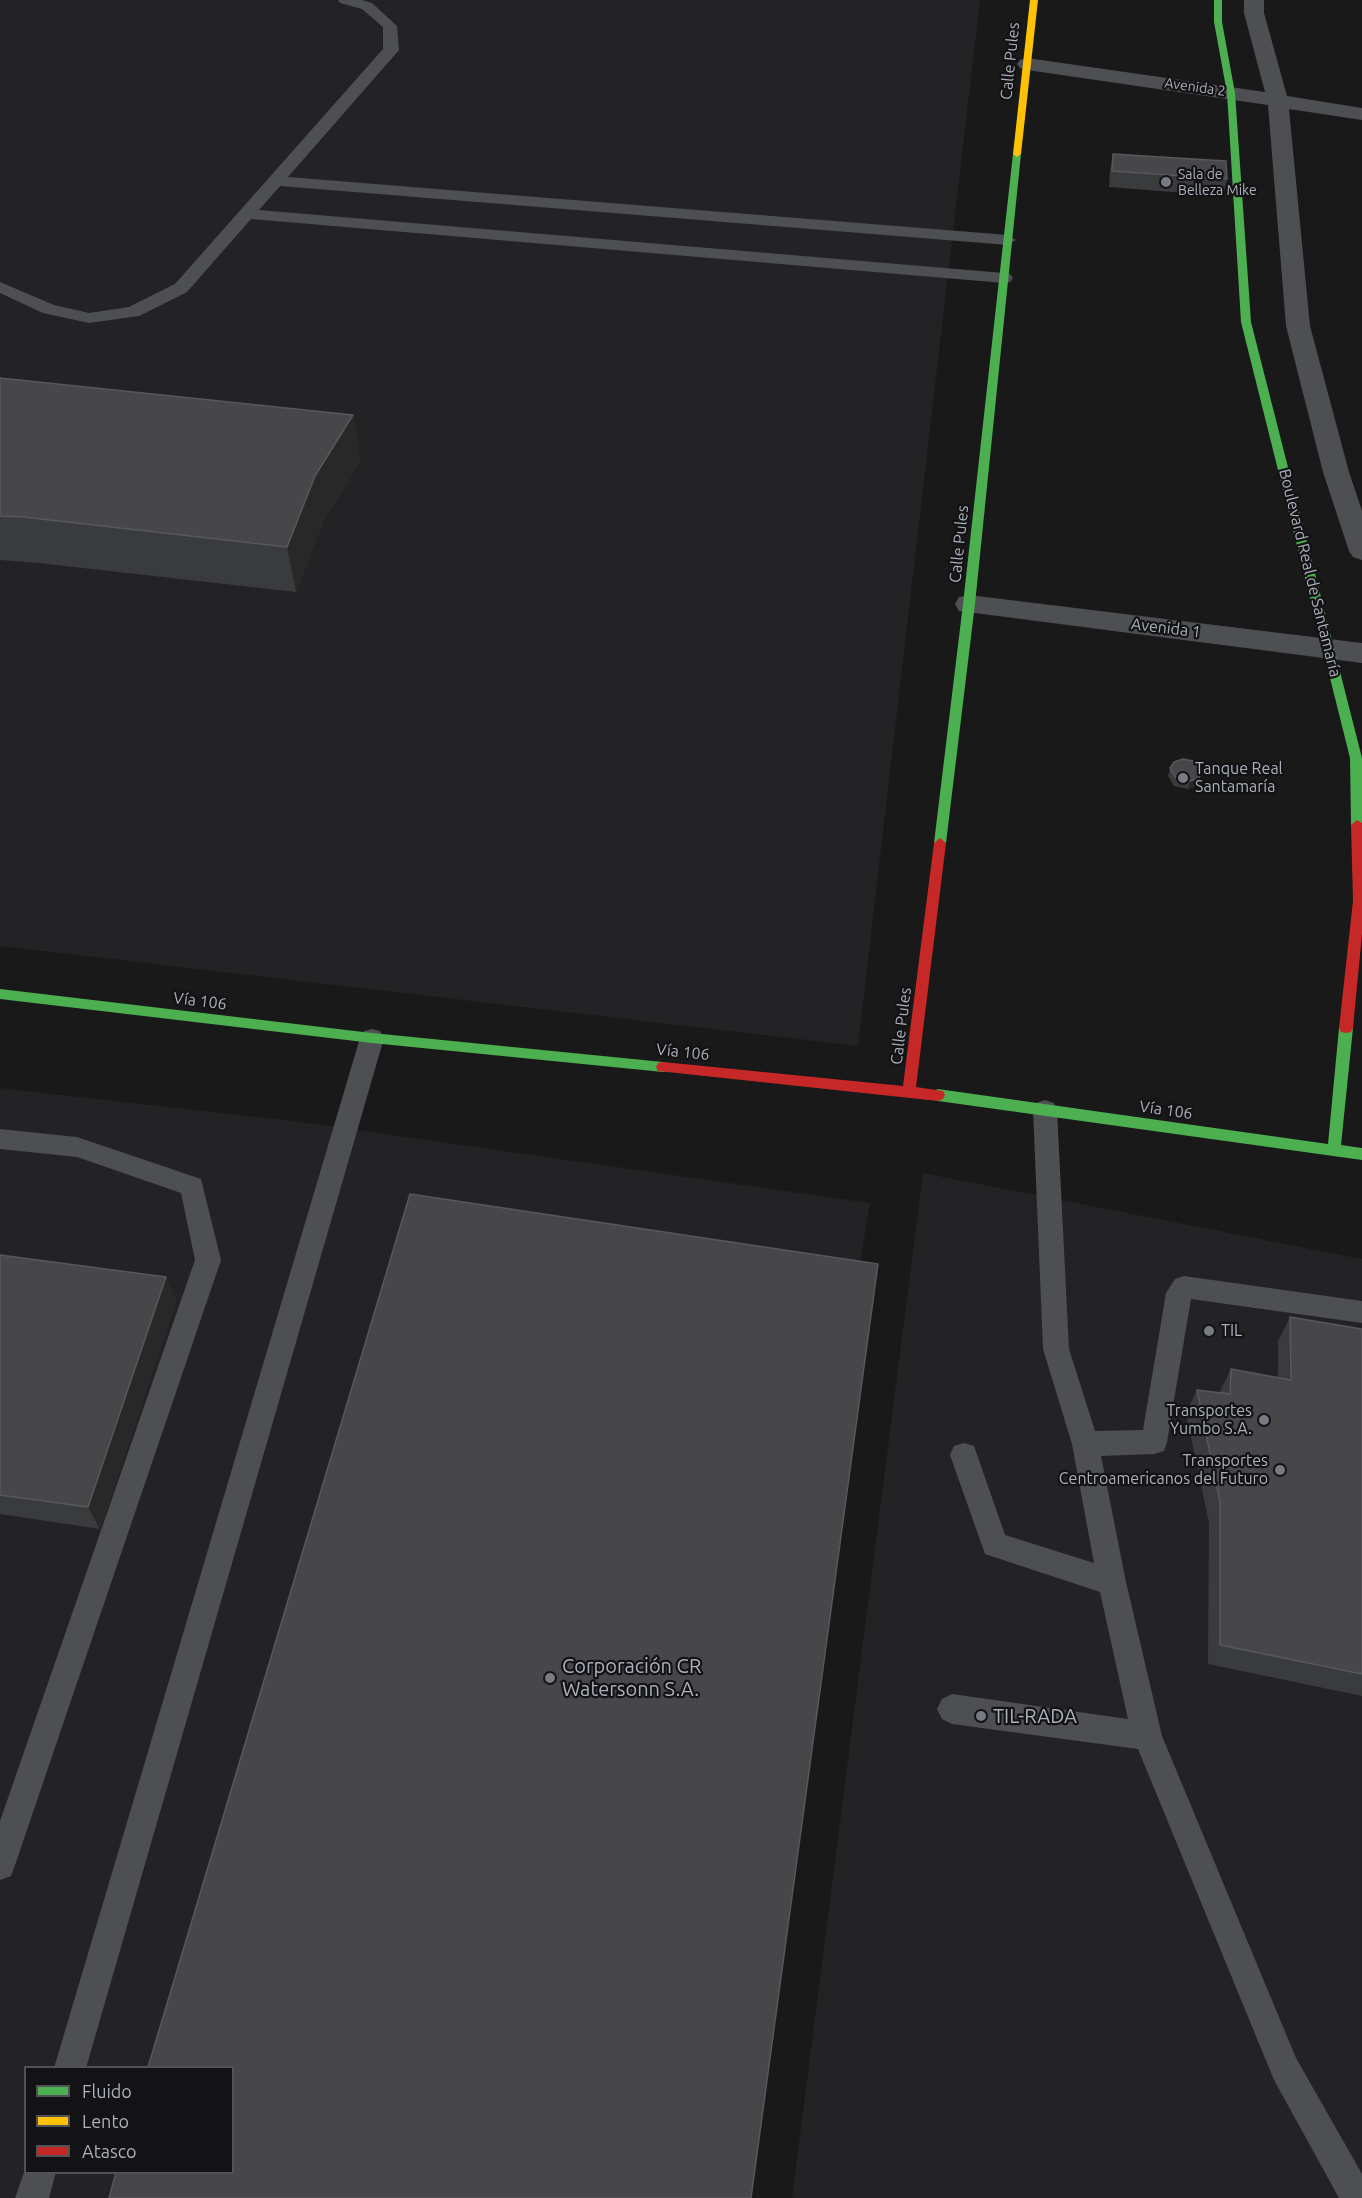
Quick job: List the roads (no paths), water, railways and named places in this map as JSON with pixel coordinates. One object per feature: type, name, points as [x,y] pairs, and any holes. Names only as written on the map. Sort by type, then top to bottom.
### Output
[{"type":"street","name":"Calle Pules","points":[[909,1091],[969,604],[1034,0]]},
{"type":"street","name":"Boulevard Real de Santamaría","points":[[1218,0],[1218,22],[1231,93],[1246,322],[1356,759],[1359,901],[1334,1150]]},
{"type":"street","points":[[1254,0],[1254,13],[1278,101],[1298,326],[1336,472],[1362,551]]},
{"type":"street","name":"Avenida 2","points":[[1026,64],[1362,114]]},
{"type":"street","name":"Avenida 1","points":[[969,604],[1362,653]]},
{"type":"street","name":"Vía 106","points":[[0,994],[372,1038],[909,1091],[1362,1154]]},
{"type":"lane","points":[[0,287],[49,309],[89,318],[133,312],[182,288],[391,50],[390,26],[366,6],[345,0]]},
{"type":"lane","points":[[276,181],[1008,240]]},
{"type":"lane","points":[[247,214],[1004,278]]},
{"type":"lane","points":[[70,2066],[372,1038]]},
{"type":"lane","points":[[1045,1110],[1056,1348],[1085,1444],[1112,1582],[1148,1736],[1285,2069],[1358,2198]]},
{"type":"lane","points":[[0,1139],[77,1148],[192,1186],[208,1260],[0,1866]]},
{"type":"lane","points":[[1085,1444],[1154,1442],[1179,1293],[1184,1287],[1362,1312]]},
{"type":"lane","points":[[964,1455],[995,1545],[1112,1582]]},
{"type":"lane","points":[[952,1709],[1148,1736]]},
{"type":"lane","points":[[32,2198],[39,2174]]},
{"type":"place","name":"Sala de Belleza Mike","points":[[1166,182]]},
{"type":"place","name":"Tanque Real Santamaría","points":[[1183,778]]},
{"type":"place","name":"TIL","points":[[1209,1331]]},
{"type":"place","name":"Transportes Yumbo S.A.","points":[[1264,1420]]},
{"type":"place","name":"Transportes Centroamericanos del Futuro","points":[[1280,1470]]},
{"type":"place","name":"Corporación CR Watersonn S.A.","points":[[550,1678]]},
{"type":"place","name":"TIL-RADA","points":[[981,1716]]}]
